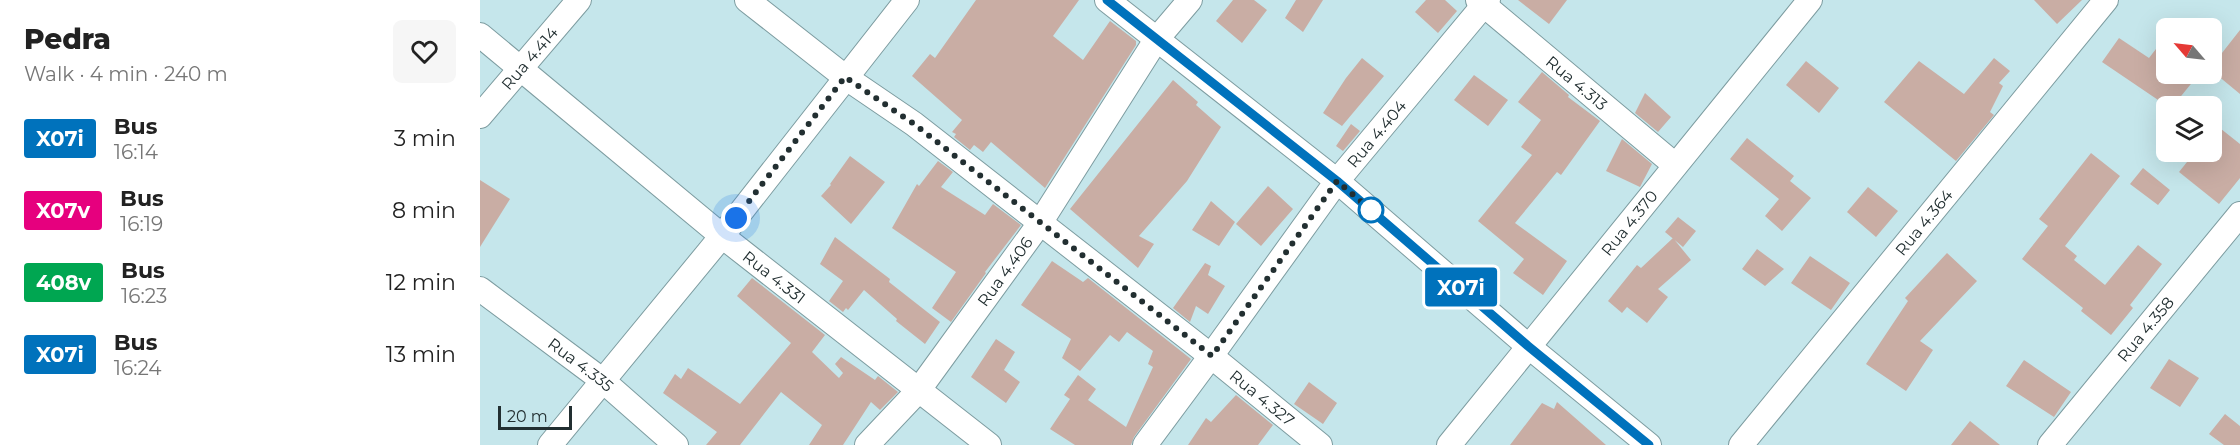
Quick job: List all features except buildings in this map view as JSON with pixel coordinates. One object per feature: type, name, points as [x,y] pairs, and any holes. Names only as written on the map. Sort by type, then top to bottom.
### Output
[{"type":"street","name":"Rua 4.414","points":[[480,116],[579,0]]},
{"type":"street","name":"Rua 4.327","points":[[747,0],[845,77],[914,124],[1212,356],[1320,445]]},
{"type":"street","points":[[550,445],[722,236],[907,0]]},
{"type":"street","points":[[1107,0],[1337,181],[1528,346],[1649,445]]},
{"type":"street","name":"Rua 4.406","points":[[867,445],[918,391],[1040,224],[1156,40],[1190,0]]},
{"type":"street","name":"Rua 4.364","points":[[1741,445],[2106,0]]},
{"type":"street","name":"Rua 4.313","points":[[1483,2],[1675,165]]},
{"type":"street","name":"Rua 4.404","points":[[1144,445],[1212,356],[1337,181],[1483,2]]},
{"type":"street","name":"Rua 4.370","points":[[1449,445],[1675,165],[1802,3]]},
{"type":"street","name":"Rua 4.331","points":[[480,35],[722,236],[989,445]]},
{"type":"street","name":"Rua 4.358","points":[[2050,445],[2240,214]]},
{"type":"street","name":"Rua 4.335","points":[[480,289],[602,380],[676,445]]},
{"type":"bus line","name":"X07i","points":[[1107,0],[1337,181],[1528,346],[1649,445]]},
{"type":"route","points":[[736,218],[845,77],[914,124],[1212,356],[1337,181],[1371,210]]}]
